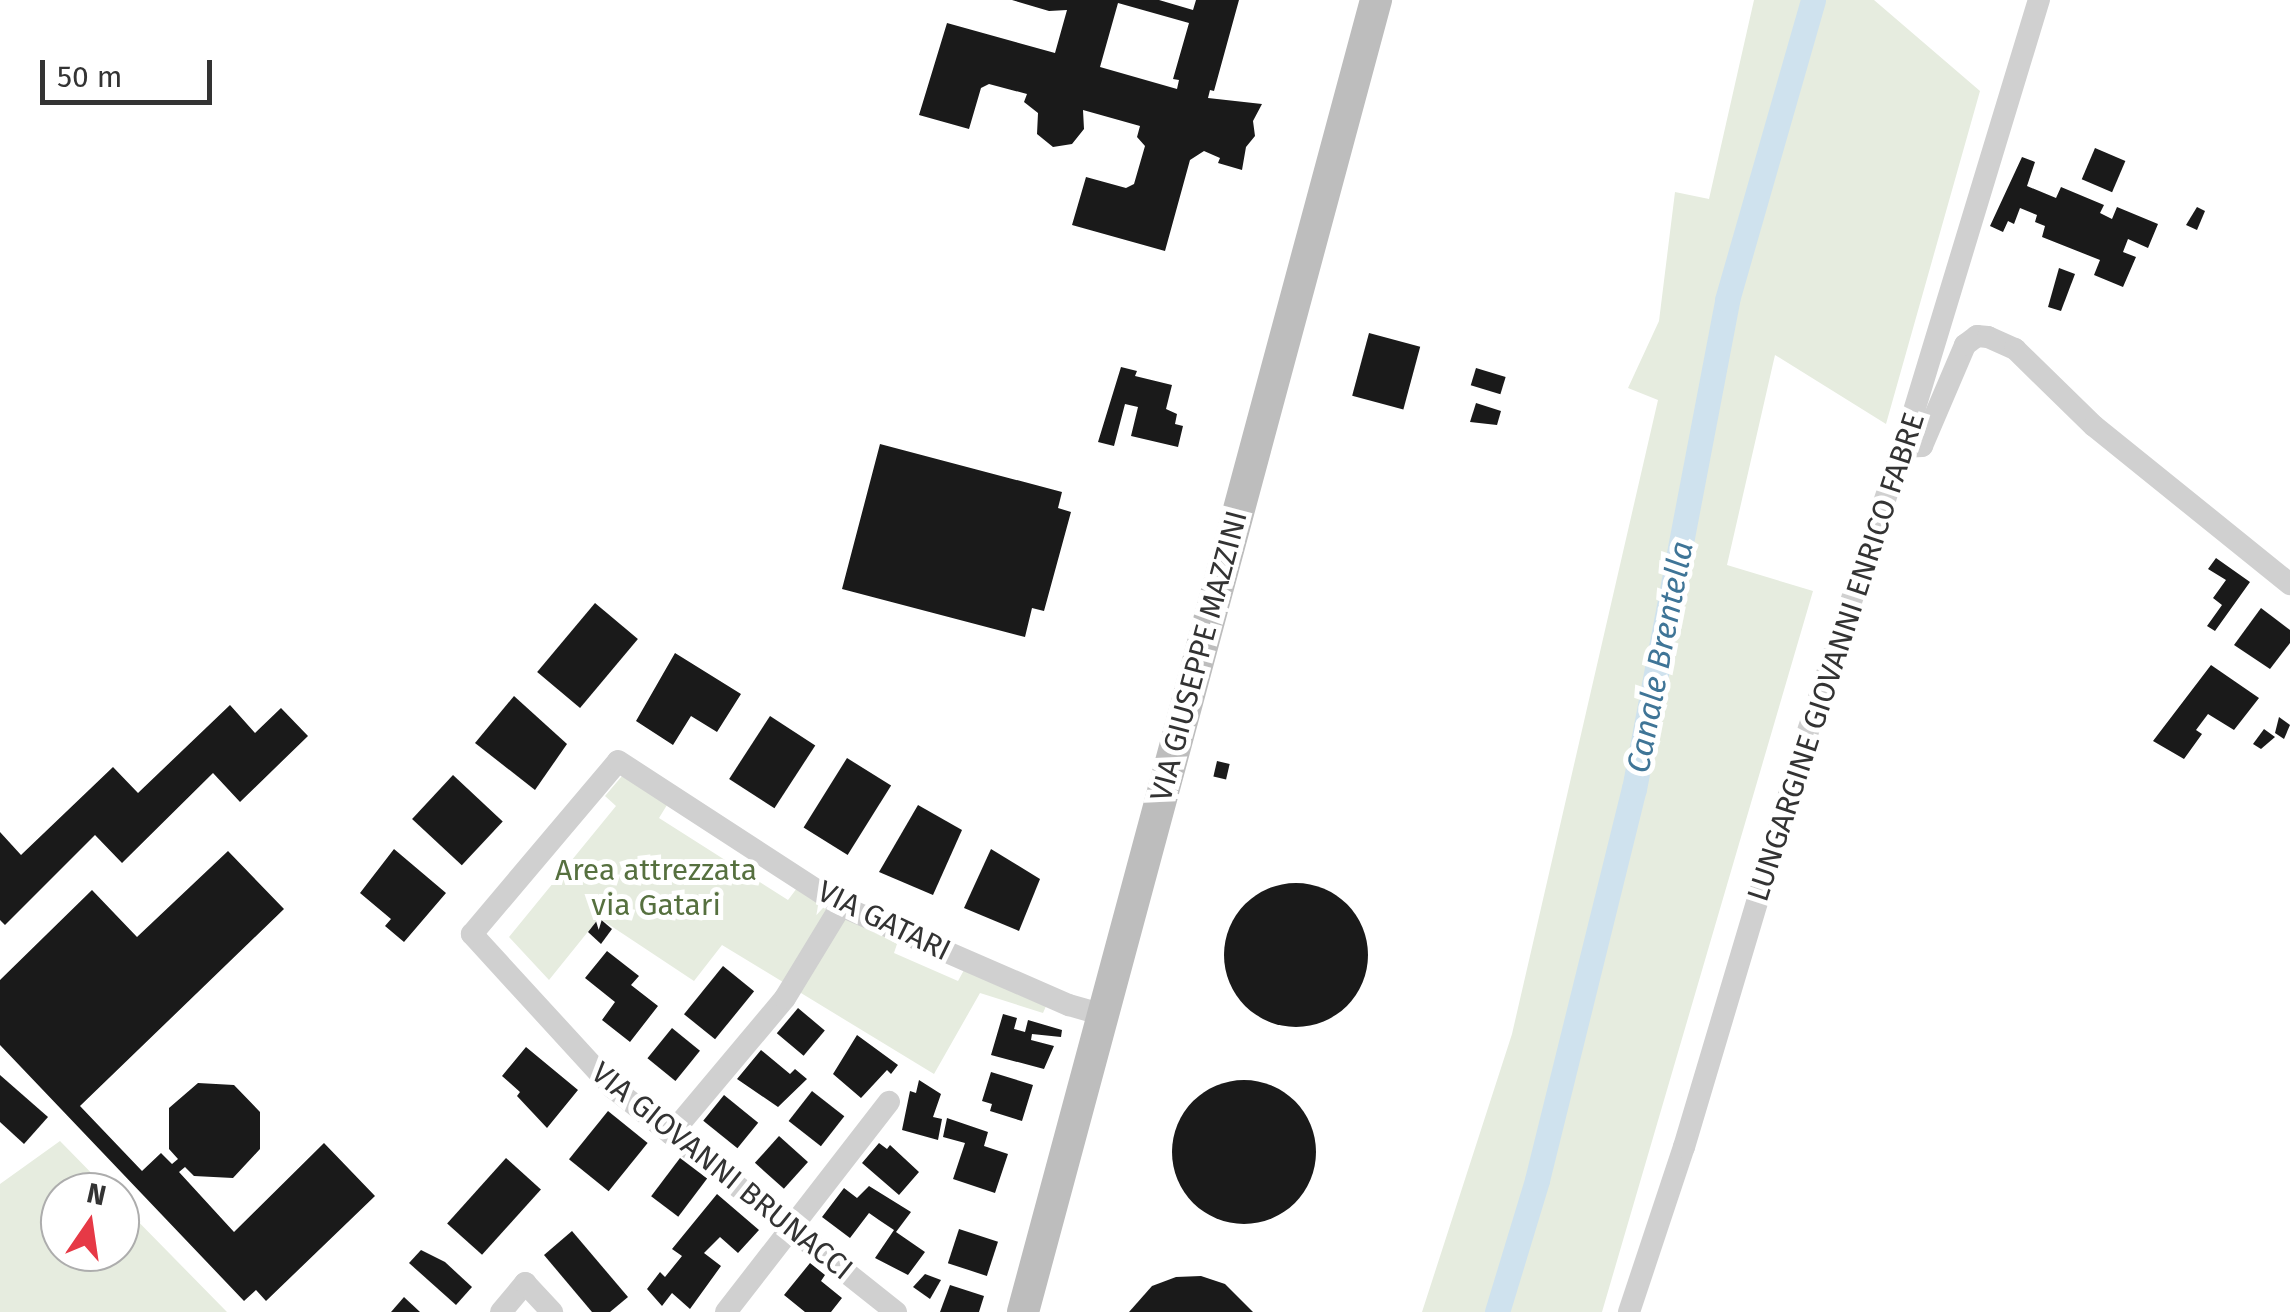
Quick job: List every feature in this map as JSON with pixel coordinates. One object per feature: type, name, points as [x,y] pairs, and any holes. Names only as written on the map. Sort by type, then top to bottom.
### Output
[{"type":"main road","name":"VIA GIUSEPPE MAZZINI","points":[[1023,1312],[1376,0]]},
{"type":"street","name":"LUNGARGINE GIOVANNI ENRICO FABRE","points":[[1628,1312],[1684,1148],[1807,734],[1902,447],[2039,0]]},
{"type":"street","points":[[1902,447],[1922,446],[1965,345],[1977,336],[1988,338],[2015,349],[2094,426],[2290,584]]},
{"type":"street","name":"VIA GATARI","points":[[472,934],[618,761],[836,914],[1070,1005],[1103,1014]]},
{"type":"street","points":[[671,1134],[785,998],[836,914]]},
{"type":"street","name":"VIA GIOVANNI BRUNACCI","points":[[472,934],[612,1088],[896,1312]]},
{"type":"street","points":[[726,1312],[889,1102]]},
{"type":"street","points":[[501,1312],[525,1283],[552,1312]]},
{"type":"green space","points":[[1754,0],[1874,0],[1980,91],[1886,424],[1775,355],[1727,565],[1813,591],[1602,1312],[1422,1312],[1512,1034],[1658,400],[1628,388],[1659,321],[1675,192],[1709,199]]},
{"type":"green space","name":"Area attrezzata via Gatari","points":[[622,776],[667,805],[659,818],[788,900],[797,888],[898,941],[894,953],[958,981],[964,970],[1047,1004],[1043,1013],[980,993],[934,1074],[722,945],[694,981],[599,918],[549,980],[509,937],[616,806],[605,796]]},
{"type":"green space","points":[[60,1141],[90,1172],[40,1172],[40,1272],[140,1272],[140,1223],[227,1312],[0,1312],[0,1184]]},
{"type":"building","points":[[1012,0],[1159,0],[1193,10],[1196,0],[1239,0],[1214,91],[1210,90],[1208,98],[1262,104],[1253,121],[1255,136],[1246,147],[1242,170],[1218,163],[1220,158],[1204,151],[1190,160],[1165,251],[1072,225],[1086,177],[1126,188],[1134,184],[1145,146],[1137,137],[1140,126],[1083,110],[1084,129],[1072,144],[1053,147],[1037,134],[1038,113],[1024,102],[1027,94],[989,84],[981,88],[969,129],[919,115],[947,23],[1055,53],[1067,10],[1049,11]],"holes":[[[1118,3],[1189,23],[1173,79],[1179,80],[1177,89],[1100,67]]]},
{"type":"building","points":[[2095,148],[2125,161],[2112,192],[2082,179]]},
{"type":"building","points":[[2022,157],[2035,162],[2027,186],[2056,198],[2061,187],[2104,205],[2100,213],[2112,219],[2117,207],[2158,224],[2148,248],[2128,239],[2123,252],[2136,257],[2123,287],[2094,275],[2100,260],[2042,237],[2045,226],[2035,222],[2037,215],[2020,208],[2014,224],[2008,221],[2003,232],[1990,226]]},
{"type":"building","points":[[2197,207],[2205,211],[2197,230],[2186,225]]},
{"type":"building","points":[[2059,268],[2075,274],[2061,311],[2048,307]]},
{"type":"building","points":[[1369,333],[1420,347],[1403,410],[1352,396]]},
{"type":"building","points":[[1121,367],[1137,371],[1135,376],[1172,385],[1166,409],[1177,414],[1175,424],[1183,426],[1178,447],[1131,436],[1138,407],[1125,404],[1114,446],[1098,442]]},
{"type":"building","points":[[1476,368],[1506,377],[1500,394],[1471,385]]},
{"type":"building","points":[[1476,403],[1501,411],[1497,425],[1470,422]]},
{"type":"building","points":[[880,444],[1062,492],[1058,508],[1071,512],[1044,611],[1032,608],[1025,637],[842,589]]},
{"type":"building","points":[[2216,558],[2250,582],[2215,631],[2207,626],[2222,605],[2213,598],[2226,580],[2208,569]]},
{"type":"building","points":[[595,603],[638,639],[580,708],[537,672]]},
{"type":"building","points":[[2261,608],[2290,630],[2290,643],[2270,669],[2234,645]]},
{"type":"building","points":[[675,653],[741,694],[717,732],[691,716],[673,745],[636,721]]},
{"type":"building","points":[[2211,665],[2259,698],[2234,730],[2208,714],[2196,730],[2202,734],[2184,759],[2153,741]]},
{"type":"building","points":[[514,696],[567,744],[535,790],[475,743]]},
{"type":"building","points":[[230,705],[255,733],[281,708],[308,736],[240,802],[213,773],[122,863],[95,835],[5,925],[0,920],[0,832],[21,855],[113,767],[138,793]]},
{"type":"building","points":[[770,716],[815,745],[774,808],[729,779]]},
{"type":"building","points":[[2279,717],[2290,725],[2284,739],[2275,733]]},
{"type":"building","points":[[2264,729],[2275,737],[2261,749],[2253,744]]},
{"type":"building","points":[[847,758],[891,786],[848,855],[804,828]]},
{"type":"building","points":[[1217,761],[1230,764],[1226,780],[1213,777]]},
{"type":"building","points":[[453,775],[503,821],[462,865],[412,819]]},
{"type":"building","points":[[918,805],[962,830],[933,895],[879,872]]},
{"type":"building","points":[[394,849],[446,893],[404,942],[385,926],[391,919],[360,893]]},
{"type":"building","points":[[991,849],[1040,879],[1019,931],[964,908]]},
{"type":"building","points":[[228,851],[284,909],[80,1106],[142,1171],[161,1153],[172,1164],[178,1159],[169,1149],[169,1108],[198,1083],[234,1085],[260,1112],[260,1149],[233,1178],[194,1176],[185,1167],[179,1172],[234,1232],[324,1143],[375,1196],[266,1301],[256,1290],[244,1301],[140,1192],[140,1172],[121,1172],[0,1045],[0,980],[92,890],[137,937]]},
{"type":"building","points":[[1296,883],[1323,889],[1347,904],[1362,928],[1368,955],[1362,982],[1347,1006],[1323,1021],[1296,1027],[1269,1021],[1245,1006],[1230,982],[1224,955],[1230,928],[1245,904],[1269,889]]},
{"type":"building","points":[[599,918],[612,929],[601,944],[588,932]]},
{"type":"building","points":[[607,951],[639,976],[631,985],[658,1006],[630,1042],[602,1020],[615,1002],[585,978]]},
{"type":"building","points":[[723,966],[754,991],[715,1039],[684,1014]]},
{"type":"building","points":[[798,1008],[825,1030],[804,1056],[777,1033]]},
{"type":"building","points":[[1003,1014],[1017,1018],[1014,1029],[1025,1032],[1028,1020],[1062,1030],[1061,1037],[1032,1034],[1031,1040],[1054,1046],[1044,1069],[991,1055]]},
{"type":"building","points":[[672,1028],[700,1051],[675,1081],[647,1058]]},
{"type":"building","points":[[857,1035],[898,1065],[891,1074],[887,1070],[861,1098],[833,1074]]},
{"type":"building","points":[[526,1047],[578,1090],[547,1128],[517,1096],[520,1092],[502,1076]]},
{"type":"building","points":[[761,1050],[790,1074],[795,1069],[807,1079],[778,1107],[737,1079]]},
{"type":"building","points":[[991,1072],[1033,1085],[1022,1121],[990,1111],[992,1104],[982,1101]]},
{"type":"building","points":[[0,1075],[48,1117],[24,1144],[0,1122]]},
{"type":"building","points":[[919,1080],[941,1094],[933,1117],[942,1119],[938,1140],[902,1130],[910,1091],[916,1093]]},
{"type":"building","points":[[1244,1080],[1271,1086],[1295,1101],[1310,1125],[1316,1152],[1310,1179],[1295,1203],[1271,1218],[1244,1224],[1217,1218],[1193,1203],[1178,1179],[1172,1152],[1178,1125],[1193,1101],[1217,1086]]},
{"type":"building","points":[[812,1091],[844,1116],[821,1146],[789,1121]]},
{"type":"building","points":[[724,1095],[758,1123],[737,1148],[703,1121]]},
{"type":"building","points":[[608,1111],[648,1143],[609,1191],[569,1159]]},
{"type":"building","points":[[947,1118],[988,1132],[984,1146],[1008,1154],[995,1193],[953,1179],[965,1143],[943,1137]]},
{"type":"building","points":[[779,1136],[808,1162],[784,1189],[755,1163]]},
{"type":"building","points":[[879,1143],[887,1149],[890,1145],[919,1172],[899,1195],[862,1163]]},
{"type":"building","points":[[506,1158],[541,1189],[482,1255],[447,1223]]},
{"type":"building","points":[[680,1158],[707,1178],[678,1217],[651,1196]]},
{"type":"building","points":[[869,1186],[911,1212],[896,1232],[925,1252],[908,1275],[875,1258],[894,1230],[869,1213],[850,1238],[822,1217],[844,1188],[857,1198]]},
{"type":"building","points":[[717,1194],[759,1230],[738,1253],[720,1237],[704,1253],[721,1266],[690,1309],[672,1293],[662,1306],[647,1289],[660,1272],[665,1277],[682,1256],[672,1249]]},
{"type":"building","points":[[959,1229],[998,1242],[987,1276],[948,1263]]},
{"type":"building","points":[[572,1231],[628,1297],[610,1312],[592,1312],[544,1255]]},
{"type":"building","points":[[421,1250],[445,1262],[472,1287],[456,1305],[409,1263]]},
{"type":"building","points":[[810,1263],[825,1275],[821,1281],[842,1298],[831,1312],[805,1312],[784,1295]]},
{"type":"building","points":[[925,1274],[941,1280],[930,1299],[913,1287]]},
{"type":"building","points":[[1201,1276],[1225,1284],[1253,1312],[1129,1312],[1152,1286],[1176,1277]]},
{"type":"building","points":[[950,1285],[984,1296],[979,1312],[940,1312]]},
{"type":"building","points":[[404,1297],[420,1312],[391,1312]]},
{"type":"waterway","name":"Canale Brentella","points":[[1497,1312],[1537,1180],[1634,789],[1727,300],[1813,0]]}]
